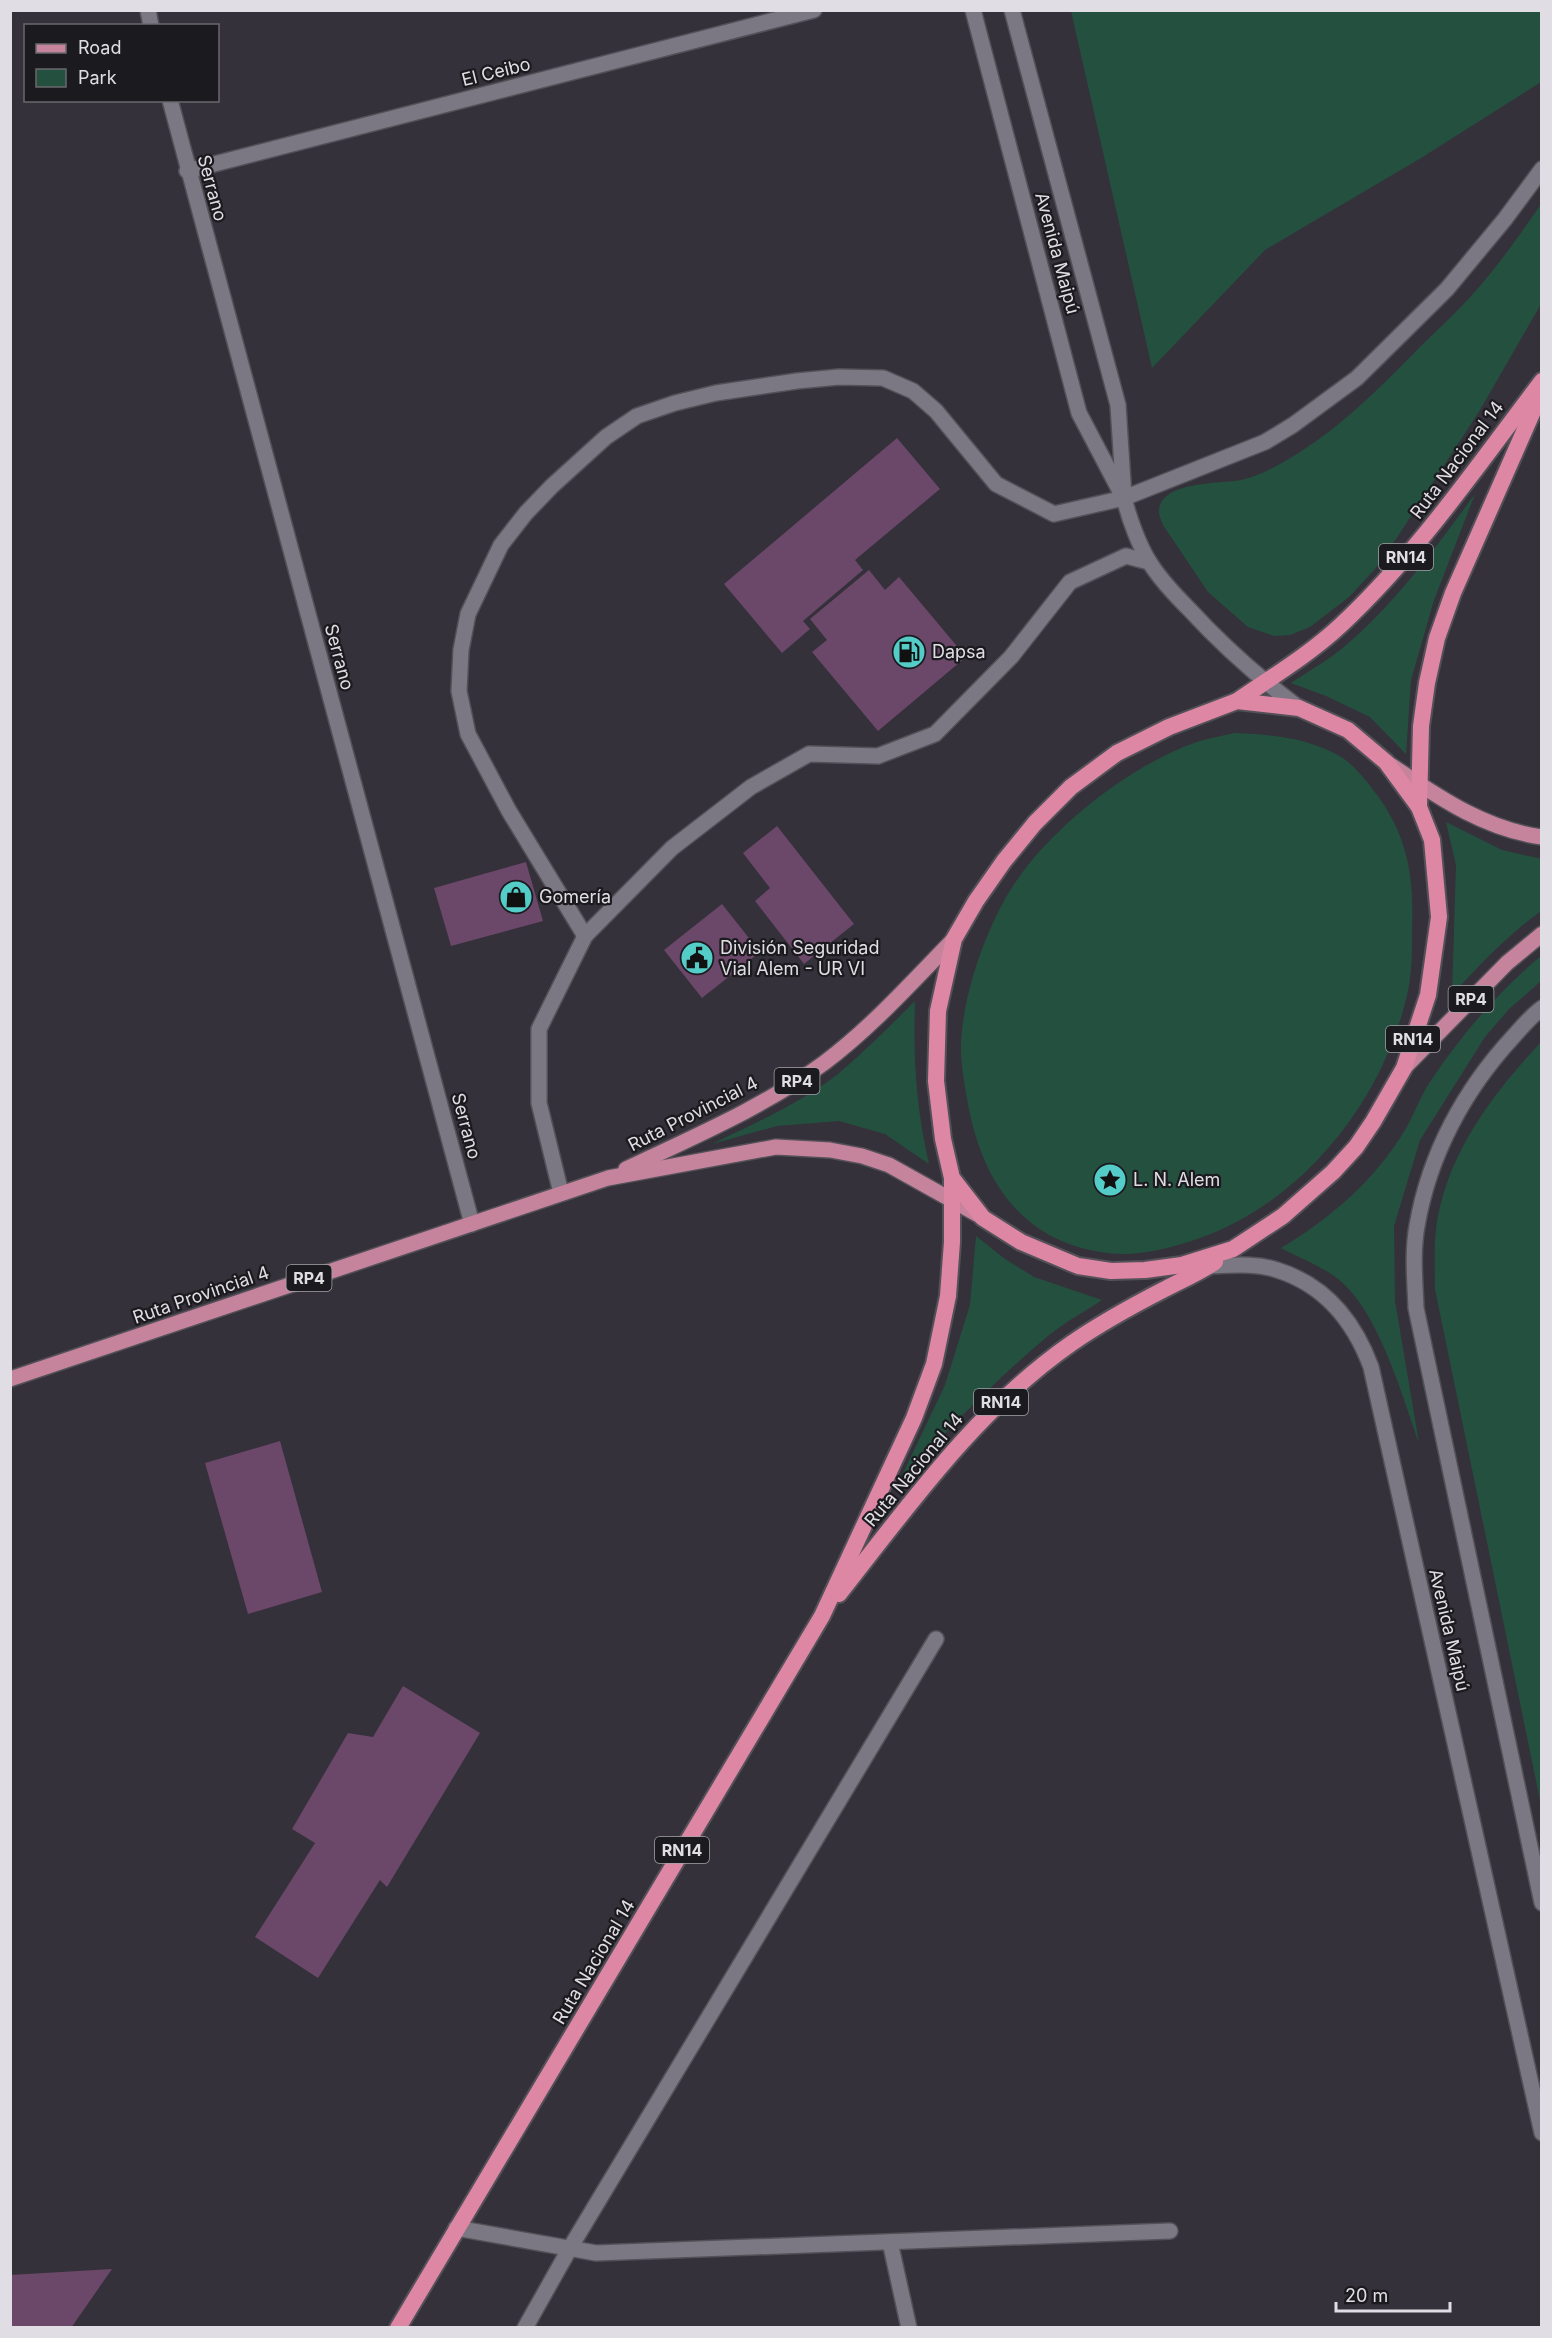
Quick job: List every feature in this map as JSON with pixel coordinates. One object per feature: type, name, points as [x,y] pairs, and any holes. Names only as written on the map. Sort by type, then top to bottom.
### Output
[{"type":"highway","name":"Ruta Nacional 14","points":[[1237,701],[1332,633],[1373,594],[1413,550],[1542,381]]},
{"type":"highway","name":"Ruta Nacional 14","points":[[1419,807],[1421,726],[1437,638],[1453,593],[1542,392]]},
{"type":"highway","name":"RN14","points":[[1237,701],[1299,708],[1348,730],[1386,762],[1419,807],[1432,840],[1439,917],[1428,995],[1404,1068],[1356,1147],[1333,1172],[1283,1216],[1233,1249],[1182,1265],[1145,1270],[1111,1271],[1078,1266],[1021,1242],[983,1218],[952,1178],[943,1139],[936,1081],[938,1011],[954,939],[976,901],[1035,823],[1071,788],[1117,753],[1169,727],[1237,701]]},
{"type":"highway","name":"Ruta Nacional 14","points":[[398,2328],[822,1616],[914,1418],[934,1364],[948,1296],[953,1202],[952,1178]]},
{"type":"highway","name":"Ruta Nacional 14","points":[[822,1616],[935,1472],[979,1422],[1024,1381],[1071,1344],[1123,1311],[1209,1266],[1233,1249]]},
{"type":"main road","points":[[1386,762],[1455,808],[1519,834],[1542,837]]},
{"type":"main road","name":"RP4","points":[[1404,1068],[1507,963],[1542,934]]},
{"type":"main road","name":"Ruta Provincial 4","points":[[608,1178],[749,1109],[784,1090],[824,1063],[857,1037],[954,939]]},
{"type":"main road","name":"Ruta Provincial 4","points":[[10,1379],[608,1178],[776,1148],[830,1150],[862,1156],[889,1165],[983,1218]]},
{"type":"street","name":"El Ceibo","points":[[187,171],[814,10]]},
{"type":"street","name":"Avenida Maipú","points":[[973,10],[1078,413],[1124,498]]},
{"type":"street","name":"Avenida Maipú","points":[[1012,10],[1118,405],[1124,498],[1128,513],[1149,562],[1219,642],[1264,682],[1299,708]]},
{"type":"street","name":"Serrano","points":[[170,102],[187,171],[472,1224]]},
{"type":"street","points":[[585,936],[509,811],[468,734],[459,691],[461,650],[468,614],[501,545],[526,513],[552,486],[606,437],[637,416],[675,403],[716,393],[839,377],[883,378],[913,391],[936,411],[996,484],[1054,514],[1124,498],[1265,442],[1357,378],[1447,289],[1505,219],[1542,169]]},
{"type":"street","points":[[561,1193],[539,1103],[539,1029],[585,936],[672,848],[751,787],[809,754],[878,756],[935,734],[1011,657],[1070,582],[1126,556],[1149,562]]},
{"type":"street","name":"Avenida Maipú","points":[[1542,1008],[1488,1065],[1471,1089],[1434,1160],[1416,1228],[1414,1268],[1416,1308],[1542,1903]]},
{"type":"street","name":"Avenida Maipú","points":[[1182,1265],[1249,1265],[1276,1269],[1320,1293],[1351,1323],[1363,1345],[1371,1367],[1542,2133]]},
{"type":"street","points":[[525,2328],[570,2248],[936,1639]]},
{"type":"street","points":[[456,2228],[596,2253],[1170,2231]]},
{"type":"street","points":[[890,2242],[909,2328]]},
{"type":"green space","points":[[1071,11],[1541,11],[1541,82],[1421,158],[1265,250],[1152,368]]},
{"type":"green space","points":[[1541,204],[1541,304],[1480,410],[1398,536],[1375,569],[1349,597],[1310,627],[1290,635],[1274,636],[1248,627],[1208,592],[1163,525],[1159,515],[1162,502],[1169,494],[1179,489],[1241,480],[1265,472],[1305,449],[1340,423],[1388,380],[1473,294]]},
{"type":"green space","points":[[1475,494],[1434,600],[1411,680],[1406,754],[1370,717],[1326,696],[1291,683],[1344,647],[1381,612],[1414,574]]},
{"type":"green space","points":[[1235,733],[1275,736],[1300,741],[1338,755],[1361,775],[1390,815],[1398,830],[1408,861],[1412,894],[1412,960],[1408,991],[1396,1034],[1378,1075],[1355,1114],[1327,1150],[1295,1182],[1259,1209],[1220,1230],[1157,1250],[1117,1254],[1069,1244],[1027,1220],[1011,1203],[997,1184],[977,1139],[967,1099],[961,1053],[965,1011],[976,966],[993,923],[1013,886],[1048,842],[1070,821],[1120,782],[1172,752],[1197,742]]},
{"type":"green space","points":[[1446,822],[1502,850],[1542,859],[1541,911],[1495,950],[1452,995],[1456,865]]},
{"type":"green space","points":[[1541,956],[1541,981],[1509,1009],[1485,1037],[1420,1140],[1394,1226],[1395,1301],[1419,1443],[1387,1355],[1365,1311],[1352,1293],[1332,1274],[1281,1248],[1334,1211],[1366,1182],[1393,1148],[1426,1088],[1454,1048],[1495,999]]},
{"type":"green space","points":[[915,1001],[916,1083],[929,1164],[885,1134],[839,1121],[777,1126],[712,1144],[777,1112],[824,1084],[858,1056]]},
{"type":"green space","points":[[1541,1042],[1541,1805],[1435,1289],[1435,1238],[1447,1183],[1467,1139],[1494,1098]]},
{"type":"green space","points":[[976,1236],[1005,1259],[1034,1277],[1102,1300],[1054,1331],[1008,1371],[898,1484],[945,1385],[970,1305]]},
{"type":"building","points":[[897,438],[940,489],[855,560],[863,570],[803,621],[810,629],[782,653],[724,584]]},
{"type":"building","points":[[869,570],[885,590],[899,577],[966,657],[878,731],[812,652],[827,640],[810,619]]},
{"type":"building","points":[[777,826],[854,924],[804,964],[755,901],[770,888],[743,853]]},
{"type":"building","points":[[526,862],[543,921],[451,946],[434,888]]},
{"type":"building","points":[[722,904],[760,952],[702,998],[664,950]]},
{"type":"building","points":[[280,1441],[322,1592],[248,1614],[205,1463]]},
{"type":"building","points":[[403,1686],[480,1733],[387,1887],[380,1880],[318,1978],[255,1937],[315,1843],[292,1829],[348,1733],[373,1737]]},
{"type":"building","points":[[112,2269],[71,2328],[10,2328],[10,2275]]},
{"type":"place","name":"Dapsa","points":[[909,652]]},
{"type":"place","name":"Gomería","points":[[516,897]]},
{"type":"place","name":"División Seguridad Vial Alem - UR VI","points":[[697,958]]},
{"type":"place","name":"L. N. Alem","points":[[1110,1180]]}]
